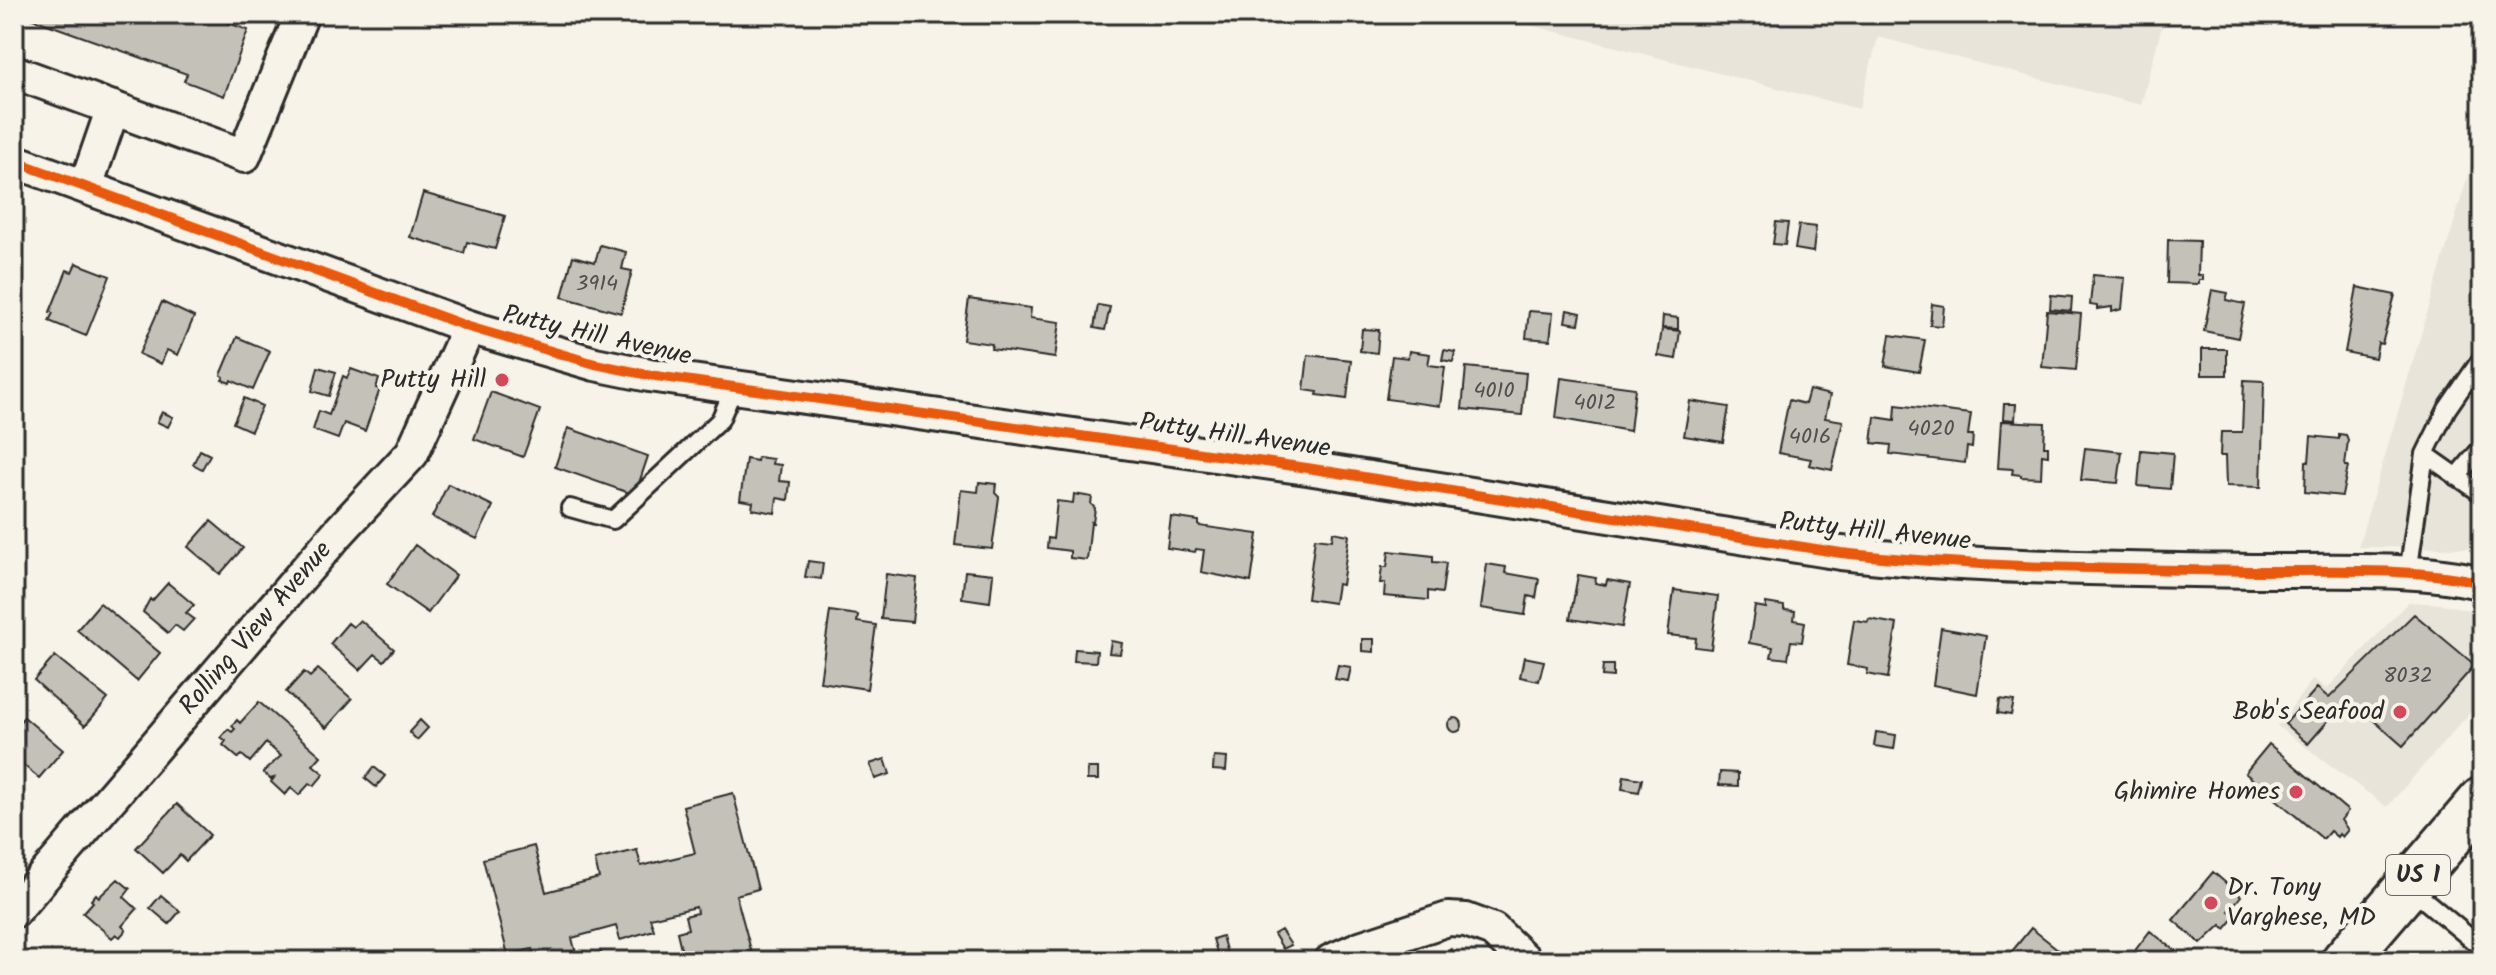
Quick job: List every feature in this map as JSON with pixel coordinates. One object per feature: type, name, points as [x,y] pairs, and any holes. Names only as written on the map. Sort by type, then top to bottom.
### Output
[{"type":"highway","name":"US 1","points":[[2344,961],[2479,811]]},
{"type":"street","points":[[14,72],[244,156],[302,14]]},
{"type":"street","points":[[86,186],[113,108]]},
{"type":"street","name":"Putty Hill Avenue","points":[[14,161],[469,327],[595,364],[649,375],[1292,466],[1780,545],[1882,558],[2041,568],[2408,574],[2482,583]]},
{"type":"street","name":"Rolling View Avenue","points":[[14,911],[336,535],[412,453],[469,327]]},
{"type":"street","points":[[1331,961],[1448,919],[1466,920],[1493,930],[1526,961]]},
{"type":"lane","points":[[2408,574],[2425,454],[2447,409],[2482,358]]},
{"type":"lane","points":[[570,508],[613,520],[720,420],[734,388]]},
{"type":"lane","points":[[2457,477],[2477,453]]},
{"type":"lane","points":[[2425,454],[2482,494]]},
{"type":"lane","points":[[2409,887],[2482,948]]},
{"type":"shaded area","points":[[1487,14],[2165,14],[2141,105],[1878,37],[1859,109]]},
{"type":"shaded area","points":[[2477,145],[2482,147],[2482,548],[2358,547]]},
{"type":"shaded area","points":[[2408,602],[2442,604],[2482,613],[2482,699],[2387,807],[2277,726],[2313,679],[2327,689]]},
{"type":"shaded area","points":[[2482,918],[2482,961],[2442,961]]},
{"type":"building","points":[[19,14],[186,14],[204,20],[206,15],[248,30],[224,96],[184,81],[187,74]]},
{"type":"building","points":[[423,193],[505,216],[495,249],[467,242],[464,253],[410,237]]},
{"type":"building","points":[[1776,222],[1788,223],[1785,245],[1773,244]]},
{"type":"building","points":[[1799,225],[1816,227],[1813,252],[1795,249]]},
{"type":"building","points":[[2168,240],[2199,241],[2198,275],[2203,275],[2203,280],[2199,280],[2199,284],[2167,283]]},
{"type":"building","points":[[600,245],[626,252],[622,269],[632,271],[621,313],[562,297],[573,256],[595,262]]},
{"type":"building","points":[[76,263],[110,276],[86,336],[49,321],[67,270],[72,272]]},
{"type":"building","points":[[2093,275],[2125,278],[2122,309],[2112,312],[2112,307],[2097,309],[2097,306],[2090,305]]},
{"type":"building","points":[[2357,287],[2395,295],[2382,344],[2378,343],[2375,358],[2345,352]]},
{"type":"building","points":[[2212,290],[2228,293],[2226,300],[2245,304],[2238,338],[2204,331]]},
{"type":"building","points":[[2051,295],[2072,297],[2071,311],[2050,309]]},
{"type":"building","points":[[969,299],[1031,308],[1030,318],[1060,322],[1055,358],[991,349],[992,344],[963,340]]},
{"type":"building","points":[[162,302],[194,317],[178,355],[167,350],[161,364],[139,354]]},
{"type":"building","points":[[1932,304],[1944,306],[1942,326],[1930,325]]},
{"type":"building","points":[[1098,305],[1110,307],[1105,330],[1094,328]]},
{"type":"building","points":[[1567,310],[1581,313],[1579,324],[1565,322]]},
{"type":"building","points":[[1529,311],[1553,313],[1550,340],[1526,338]]},
{"type":"building","points":[[2047,311],[2081,314],[2076,370],[2042,367]]},
{"type":"building","points":[[1663,316],[1678,318],[1678,329],[1662,328]]},
{"type":"building","points":[[1362,329],[1379,330],[1377,353],[1360,351]]},
{"type":"building","points":[[1662,329],[1680,331],[1676,359],[1658,356]]},
{"type":"building","points":[[1890,335],[1925,340],[1919,372],[1885,366]]},
{"type":"building","points":[[237,337],[270,351],[253,390],[231,380],[230,383],[222,380],[224,377],[221,375]]},
{"type":"building","points":[[2202,349],[2227,349],[2227,375],[2202,375]]},
{"type":"building","points":[[1444,350],[1455,352],[1453,362],[1442,360]]},
{"type":"building","points":[[1409,351],[1430,354],[1428,365],[1445,367],[1440,406],[1386,399],[1392,356],[1408,358]]},
{"type":"building","points":[[1308,355],[1351,360],[1347,399],[1304,390]]},
{"type":"building","points":[[318,367],[336,372],[329,396],[312,391]]},
{"type":"building","points":[[1466,367],[1526,373],[1522,415],[1462,409]]},
{"type":"building","points":[[351,369],[379,379],[376,388],[380,389],[365,431],[344,423],[338,439],[313,430],[319,411],[329,415],[343,376],[347,378]]},
{"type":"building","points":[[1561,378],[1635,388],[1630,431],[1556,418]]},
{"type":"building","points":[[2244,380],[2264,381],[2261,487],[2226,486],[2225,456],[2220,456],[2221,432],[2242,432]]},
{"type":"building","points":[[1809,390],[1830,395],[1825,418],[1843,421],[1832,470],[1809,465],[1811,459],[1778,453],[1789,400],[1805,404]]},
{"type":"building","points":[[491,392],[540,410],[523,457],[474,439]]},
{"type":"building","points":[[244,398],[262,406],[251,431],[233,423]]},
{"type":"building","points":[[1690,401],[1729,407],[1723,442],[1684,436]]},
{"type":"building","points":[[2004,404],[2016,404],[2015,420],[2003,419]]},
{"type":"building","points":[[1896,405],[1971,414],[1968,435],[1973,435],[1972,448],[1967,447],[1965,463],[1890,454],[1891,445],[1872,443],[1875,417],[1895,420]]},
{"type":"building","points":[[162,412],[173,417],[168,427],[157,422]]},
{"type":"building","points":[[2001,421],[2045,423],[2044,446],[2048,446],[2048,455],[2042,454],[2041,478],[2021,477],[2012,474],[2013,469],[1998,468]]},
{"type":"building","points":[[568,428],[648,456],[635,495],[555,467]]},
{"type":"building","points":[[2339,434],[2346,435],[2348,440],[2345,466],[2348,466],[2342,496],[2305,492],[2311,436],[2339,439]]},
{"type":"building","points":[[2085,448],[2122,452],[2118,483],[2081,480]]},
{"type":"building","points":[[200,450],[210,455],[202,469],[193,464]]},
{"type":"building","points":[[2141,450],[2173,453],[2170,489],[2138,486]]},
{"type":"building","points":[[758,457],[773,459],[772,464],[781,465],[779,481],[790,482],[788,500],[777,498],[775,513],[752,509],[753,502],[740,500],[746,459],[757,461]]},
{"type":"building","points":[[979,482],[996,484],[995,493],[999,497],[992,549],[955,545],[961,490],[978,492]]},
{"type":"building","points":[[448,484],[493,506],[477,539],[432,517]]},
{"type":"building","points":[[1074,494],[1092,497],[1091,504],[1095,508],[1087,560],[1070,558],[1070,551],[1047,548],[1048,538],[1053,539],[1057,501],[1073,503]]},
{"type":"building","points":[[1171,517],[1199,521],[1199,526],[1258,534],[1251,582],[1201,572],[1204,550],[1196,549],[1195,552],[1167,548]]},
{"type":"building","points":[[211,521],[243,548],[220,574],[188,547]]},
{"type":"building","points":[[1333,532],[1349,535],[1342,585],[1337,584],[1334,603],[1307,599],[1315,538],[1332,540]]},
{"type":"building","points":[[415,545],[456,575],[428,613],[387,584]]},
{"type":"building","points":[[1389,551],[1433,556],[1433,562],[1446,563],[1442,593],[1428,591],[1428,600],[1384,596],[1385,583],[1380,583],[1382,567],[1387,567]]},
{"type":"building","points":[[808,561],[823,563],[821,579],[805,577]]},
{"type":"building","points":[[1487,564],[1506,567],[1505,573],[1539,579],[1536,598],[1528,596],[1525,615],[1481,608]]},
{"type":"building","points":[[965,571],[993,574],[990,602],[962,598]]},
{"type":"building","points":[[886,574],[917,578],[912,622],[881,619]]},
{"type":"building","points":[[1578,575],[1596,578],[1595,583],[1606,585],[1607,580],[1630,584],[1622,627],[1570,619]]},
{"type":"building","points":[[168,583],[194,605],[186,613],[194,619],[183,631],[175,625],[168,633],[143,612],[150,599],[152,601]]},
{"type":"building","points":[[1674,590],[1718,596],[1711,649],[1695,647],[1696,638],[1668,635]]},
{"type":"building","points":[[100,603],[160,653],[137,681],[77,630]]},
{"type":"building","points":[[1766,603],[1795,611],[1794,620],[1805,622],[1802,642],[1791,641],[1788,659],[1771,657],[1773,647],[1749,643],[1755,606],[1766,608]]},
{"type":"building","points":[[830,611],[858,615],[857,622],[876,625],[867,689],[820,682]]},
{"type":"building","points":[[2414,614],[2475,665],[2403,746],[2356,705],[2340,707],[2308,744],[2285,724],[2317,688],[2329,698]]},
{"type":"building","points":[[1869,619],[1897,624],[1888,678],[1867,674],[1868,669],[1847,665],[1854,620],[1868,622]]},
{"type":"building","points":[[360,620],[394,649],[384,661],[375,654],[360,670],[330,644],[348,623],[353,627]]},
{"type":"building","points":[[1941,628],[1986,636],[1977,694],[1933,685]]},
{"type":"building","points":[[1362,639],[1374,639],[1374,652],[1362,651]]},
{"type":"building","points":[[1111,641],[1122,643],[1120,654],[1109,653]]},
{"type":"building","points":[[1075,649],[1097,651],[1096,662],[1074,661]]},
{"type":"building","points":[[55,656],[108,699],[85,726],[34,680]]},
{"type":"building","points":[[1524,657],[1544,661],[1539,681],[1520,677]]},
{"type":"building","points":[[1338,665],[1351,667],[1348,681],[1335,679]]},
{"type":"building","points":[[1603,665],[1613,665],[1613,677],[1602,676]]},
{"type":"building","points":[[318,669],[352,699],[326,728],[286,692],[304,672],[310,677]]},
{"type":"building","points":[[2000,699],[2014,701],[2011,715],[1998,713]]},
{"type":"building","points":[[259,702],[321,756],[313,765],[324,774],[314,786],[310,783],[299,795],[291,788],[285,795],[271,782],[274,778],[270,779],[263,772],[281,756],[266,743],[250,762],[242,755],[238,758],[223,745],[226,741],[221,737],[228,729],[232,732],[237,720],[240,723]]},
{"type":"building","points":[[24,717],[63,750],[39,778],[14,757],[14,728]]},
{"type":"building","points":[[1455,718],[1462,725],[1455,732],[1448,725]]},
{"type":"building","points":[[420,720],[428,728],[417,740],[409,732]]},
{"type":"building","points":[[1876,732],[1896,735],[1894,749],[1874,746]]},
{"type":"building","name":"Ghimire Homes","points":[[2269,744],[2348,811],[2341,820],[2348,830],[2342,837],[2330,831],[2323,839],[2245,773]]},
{"type":"building","points":[[1214,757],[1227,758],[1226,771],[1213,770]]},
{"type":"building","points":[[885,759],[890,774],[875,779],[870,764]]},
{"type":"building","points":[[374,767],[385,776],[376,787],[365,778]]},
{"type":"building","points":[[1088,768],[1098,768],[1098,780],[1087,780]]},
{"type":"building","points":[[1720,772],[1738,773],[1738,786],[1719,785]]},
{"type":"building","points":[[1624,776],[1642,779],[1639,792],[1622,789]]},
{"type":"building","points":[[733,793],[758,889],[736,895],[754,961],[684,961],[677,932],[688,929],[685,916],[697,913],[696,907],[650,918],[654,930],[620,940],[616,926],[572,938],[577,958],[601,952],[603,961],[535,961],[532,949],[508,955],[483,859],[534,846],[546,892],[599,878],[595,860],[637,850],[641,866],[695,853],[683,806]]},
{"type":"building","points":[[177,804],[210,835],[186,861],[180,855],[163,873],[136,848]]},
{"type":"building","name":"Dr. Tony Varghese, MD","points":[[2213,872],[2241,896],[2229,911],[2236,916],[2225,929],[2221,925],[2201,944],[2173,920]]},
{"type":"building","points":[[118,879],[130,889],[124,897],[137,909],[122,926],[126,930],[120,937],[116,934],[112,938],[83,913],[96,894],[99,897]]},
{"type":"building","points":[[161,895],[180,911],[169,924],[150,908]]},
{"type":"building","points":[[2031,928],[2073,961],[2004,961]]},
{"type":"building","points":[[1281,930],[1291,945],[1283,949],[1274,934]]},
{"type":"building","points":[[2150,931],[2189,961],[2127,961]]},
{"type":"building","points":[[1222,936],[1228,957],[1219,959],[1213,939]]},
{"type":"building","points":[[1451,949],[1464,961],[1440,961]]},
{"type":"building","points":[[495,952],[497,961],[480,961],[479,955]]},
{"type":"cycle path","points":[[14,161],[469,327],[595,364],[649,375],[1307,468],[1841,553],[2046,567],[2398,572],[2482,583]]},
{"type":"place","name":"Putty Hill","points":[[502,380]]},
{"type":"place","name":"Bob's Seafood","points":[[2400,712]]},
{"type":"place","name":"Ghimire Homes","points":[[2296,792]]},
{"type":"place","name":"Dr. Tony Varghese, MD","points":[[2211,903]]}]
